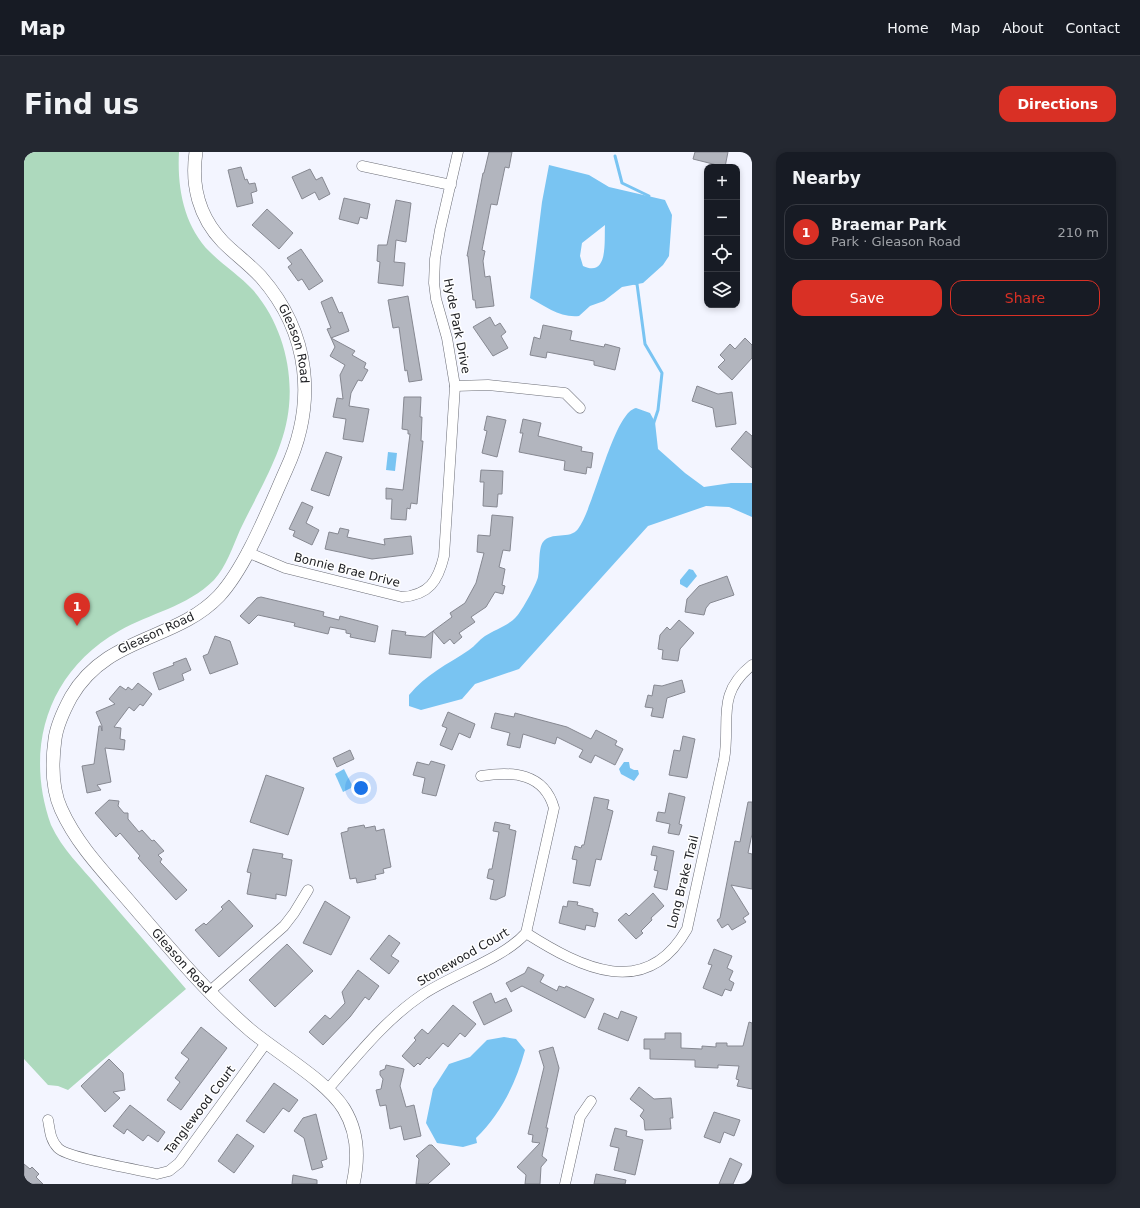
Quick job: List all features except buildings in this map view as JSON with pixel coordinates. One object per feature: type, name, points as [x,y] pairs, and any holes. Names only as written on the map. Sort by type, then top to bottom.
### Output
[{"type":"street","name":"Gleason Road","points":[[196,152],[194,178],[199,206],[208,224],[222,241],[258,274],[276,295],[288,317],[298,341],[303,366],[305,392],[303,418],[297,443],[247,552],[230,582],[203,610],[185,622],[112,654],[92,669],[77,687],[64,709],[56,731],[53,756],[54,780],[59,806],[86,851],[209,992],[266,1043],[328,1090],[342,1106],[350,1120],[356,1138],[357,1155],[353,1184]]},
{"type":"street","name":"Hyde Park Drive","points":[[444,556],[455,386],[452,361],[434,283],[435,259],[458,152]]},
{"type":"street","points":[[362,166],[451,185]]},
{"type":"street","points":[[455,386],[488,385],[565,393],[580,408]]},
{"type":"street","name":"Bonnie Brae Drive","points":[[247,552],[285,568],[402,597],[415,596],[427,589],[437,578],[444,556]]},
{"type":"street","name":"Long Brake Trail","points":[[526,933],[558,953],[610,971],[641,971],[656,964],[669,955],[679,943],[687,929],[724,760],[727,743],[726,708],[730,692],[739,677],[752,665]]},
{"type":"street","name":"Stonewood Court","points":[[328,1090],[359,1052],[409,1005],[447,979],[517,943],[526,933],[553,818],[553,804],[547,790],[537,781],[505,773],[481,776]]},
{"type":"street","points":[[209,992],[284,926],[308,890]]},
{"type":"street","name":"Tanglewood Court","points":[[48,1120],[51,1140],[59,1150],[85,1158],[157,1174],[169,1171],[179,1163],[266,1043]]},
{"type":"street","points":[[566,1184],[580,1117],[591,1101]]},
{"type":"green space","points":[[24,152],[179,152],[179,179],[188,218],[201,242],[215,257],[253,290],[271,315],[283,344],[289,375],[290,391],[287,422],[277,454],[229,556],[218,575],[214,580],[192,597],[119,631],[94,648],[74,668],[59,690],[48,715],[42,741],[40,768],[43,797],[51,825],[73,858],[186,989],[68,1090],[58,1086],[48,1085],[24,1059]]},
{"type":"water","points":[[549,165],[589,175],[609,187],[665,200],[672,215],[669,256],[663,265],[643,283],[622,287],[604,301],[590,306],[579,316],[565,315],[553,311],[530,298],[542,202]],"holes":[[[605,225],[604,248],[601,262],[597,267],[591,268],[583,266],[580,256],[582,243]]]},
{"type":"water","points":[[636,408],[650,413],[655,422],[658,449],[685,473],[704,487],[731,483],[752,483],[752,517],[729,507],[706,506],[648,526],[519,669],[475,684],[462,699],[421,710],[409,706],[409,695],[422,682],[437,670],[469,650],[485,636],[513,620],[519,614],[537,581],[541,545],[546,539],[570,534],[578,529],[591,501],[612,442],[628,414]]},
{"type":"water","points":[[388,452],[397,453],[395,471],[386,470]]},
{"type":"water","points":[[689,569],[693,570],[697,576],[687,588],[680,584],[680,580]]},
{"type":"water","points":[[624,762],[629,762],[630,768],[638,770],[639,774],[634,781],[621,774],[619,769]]},
{"type":"water","points":[[344,769],[353,787],[343,792],[335,774]]},
{"type":"water","points":[[504,1037],[516,1039],[525,1050],[512,1086],[500,1108],[485,1129],[476,1138],[477,1143],[463,1147],[437,1143],[426,1123],[433,1089],[449,1064],[470,1057],[487,1040]]},
{"type":"waterway","points":[[615,156],[622,183],[649,196],[647,199]]},
{"type":"waterway","points":[[634,283],[637,284],[645,344],[662,373],[658,410],[653,425]]},
{"type":"place","name":"Braemar Park","points":[[77,626]]}]
